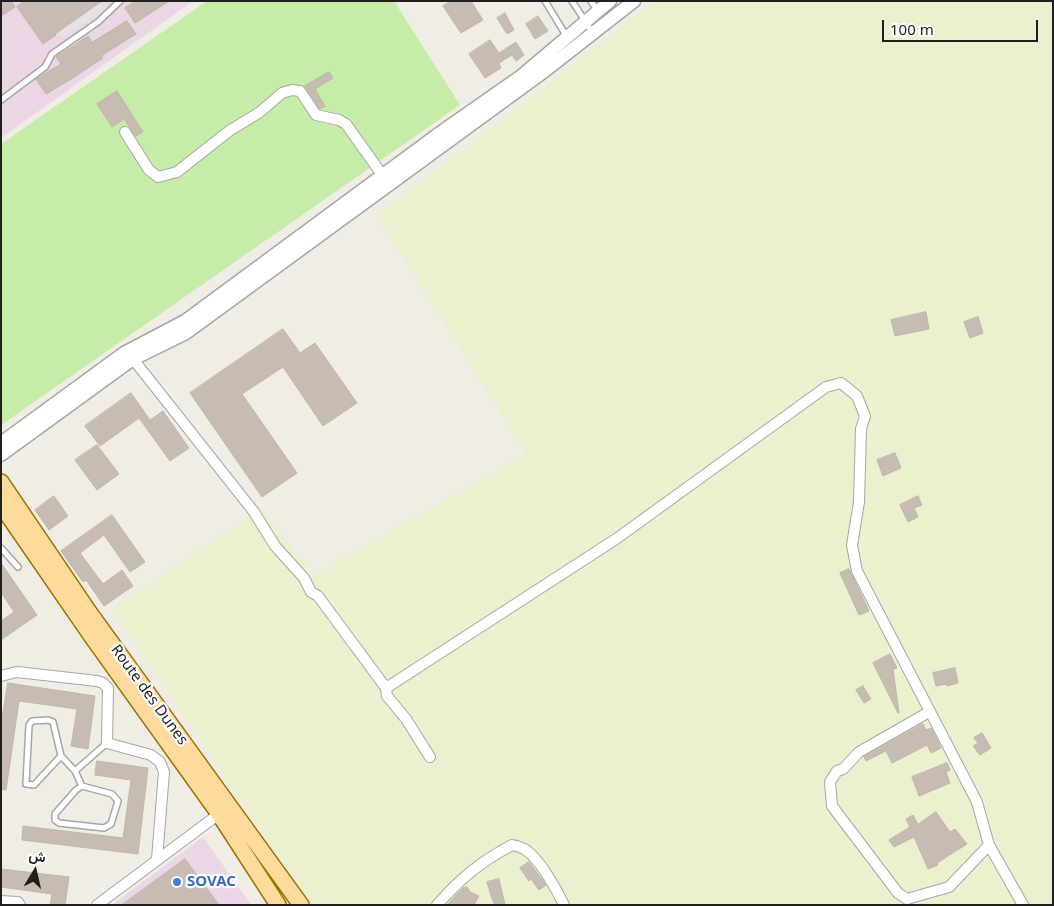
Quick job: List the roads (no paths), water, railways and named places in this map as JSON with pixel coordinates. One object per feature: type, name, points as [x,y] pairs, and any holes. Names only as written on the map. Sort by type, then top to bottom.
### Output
[{"type":"main road","name":"Route des Dunes","points":[[1,482],[89,612],[301,905]]},
{"type":"main road","name":"Route des Dunes","points":[[1,505],[92,637],[219,814],[278,905]]},
{"type":"street","points":[[1,443],[124,353],[185,321],[520,77],[610,1]]},
{"type":"street","points":[[1,455],[133,359],[186,333],[594,34],[634,1]]},
{"type":"street","points":[[125,132],[149,170],[158,177],[168,175],[177,172],[229,131],[260,112],[282,93],[292,90],[300,91],[316,115],[339,120],[346,124],[383,176]]},
{"type":"street","points":[[133,359],[254,512],[275,546],[304,578],[312,592],[318,596],[386,688],[387,696],[406,719],[430,758]]},
{"type":"street","points":[[386,688],[616,540],[826,387],[841,383],[857,396],[865,416],[861,429],[859,502],[852,545],[857,571],[976,802],[989,845],[1023,905]]},
{"type":"street","points":[[1,676],[17,672],[97,681],[103,683],[108,688],[106,743],[151,755],[160,762],[164,772],[157,860]]},
{"type":"street","points":[[929,712],[858,752],[843,769],[837,771],[830,782],[832,806],[898,893],[907,899],[949,887],[989,845]]},
{"type":"street","points":[[98,905],[219,814]]},
{"type":"street","points":[[438,905],[459,881],[492,856],[512,846],[525,849],[538,862],[558,891],[564,905]]},
{"type":"street","points":[[1,901],[18,902],[20,905]]},
{"type":"lane","points":[[1,100],[45,67],[52,54],[98,22],[120,1]]},
{"type":"lane","points":[[545,1],[567,37]]},
{"type":"lane","points":[[572,1],[594,34]]},
{"type":"lane","points":[[591,1],[598,12]]},
{"type":"lane","points":[[1,548],[18,567]]},
{"type":"lane","points":[[60,756],[34,786],[26,784],[29,725],[32,721],[48,720],[54,722],[60,756],[75,770],[82,786]]},
{"type":"lane","points":[[75,770],[106,743]]},
{"type":"lane","points":[[82,786],[112,794],[118,801],[111,824],[104,828],[59,823],[55,820],[55,814],[76,790],[82,786]]},
{"type":"place","name":"SOVAC","points":[[177,882]]}]
